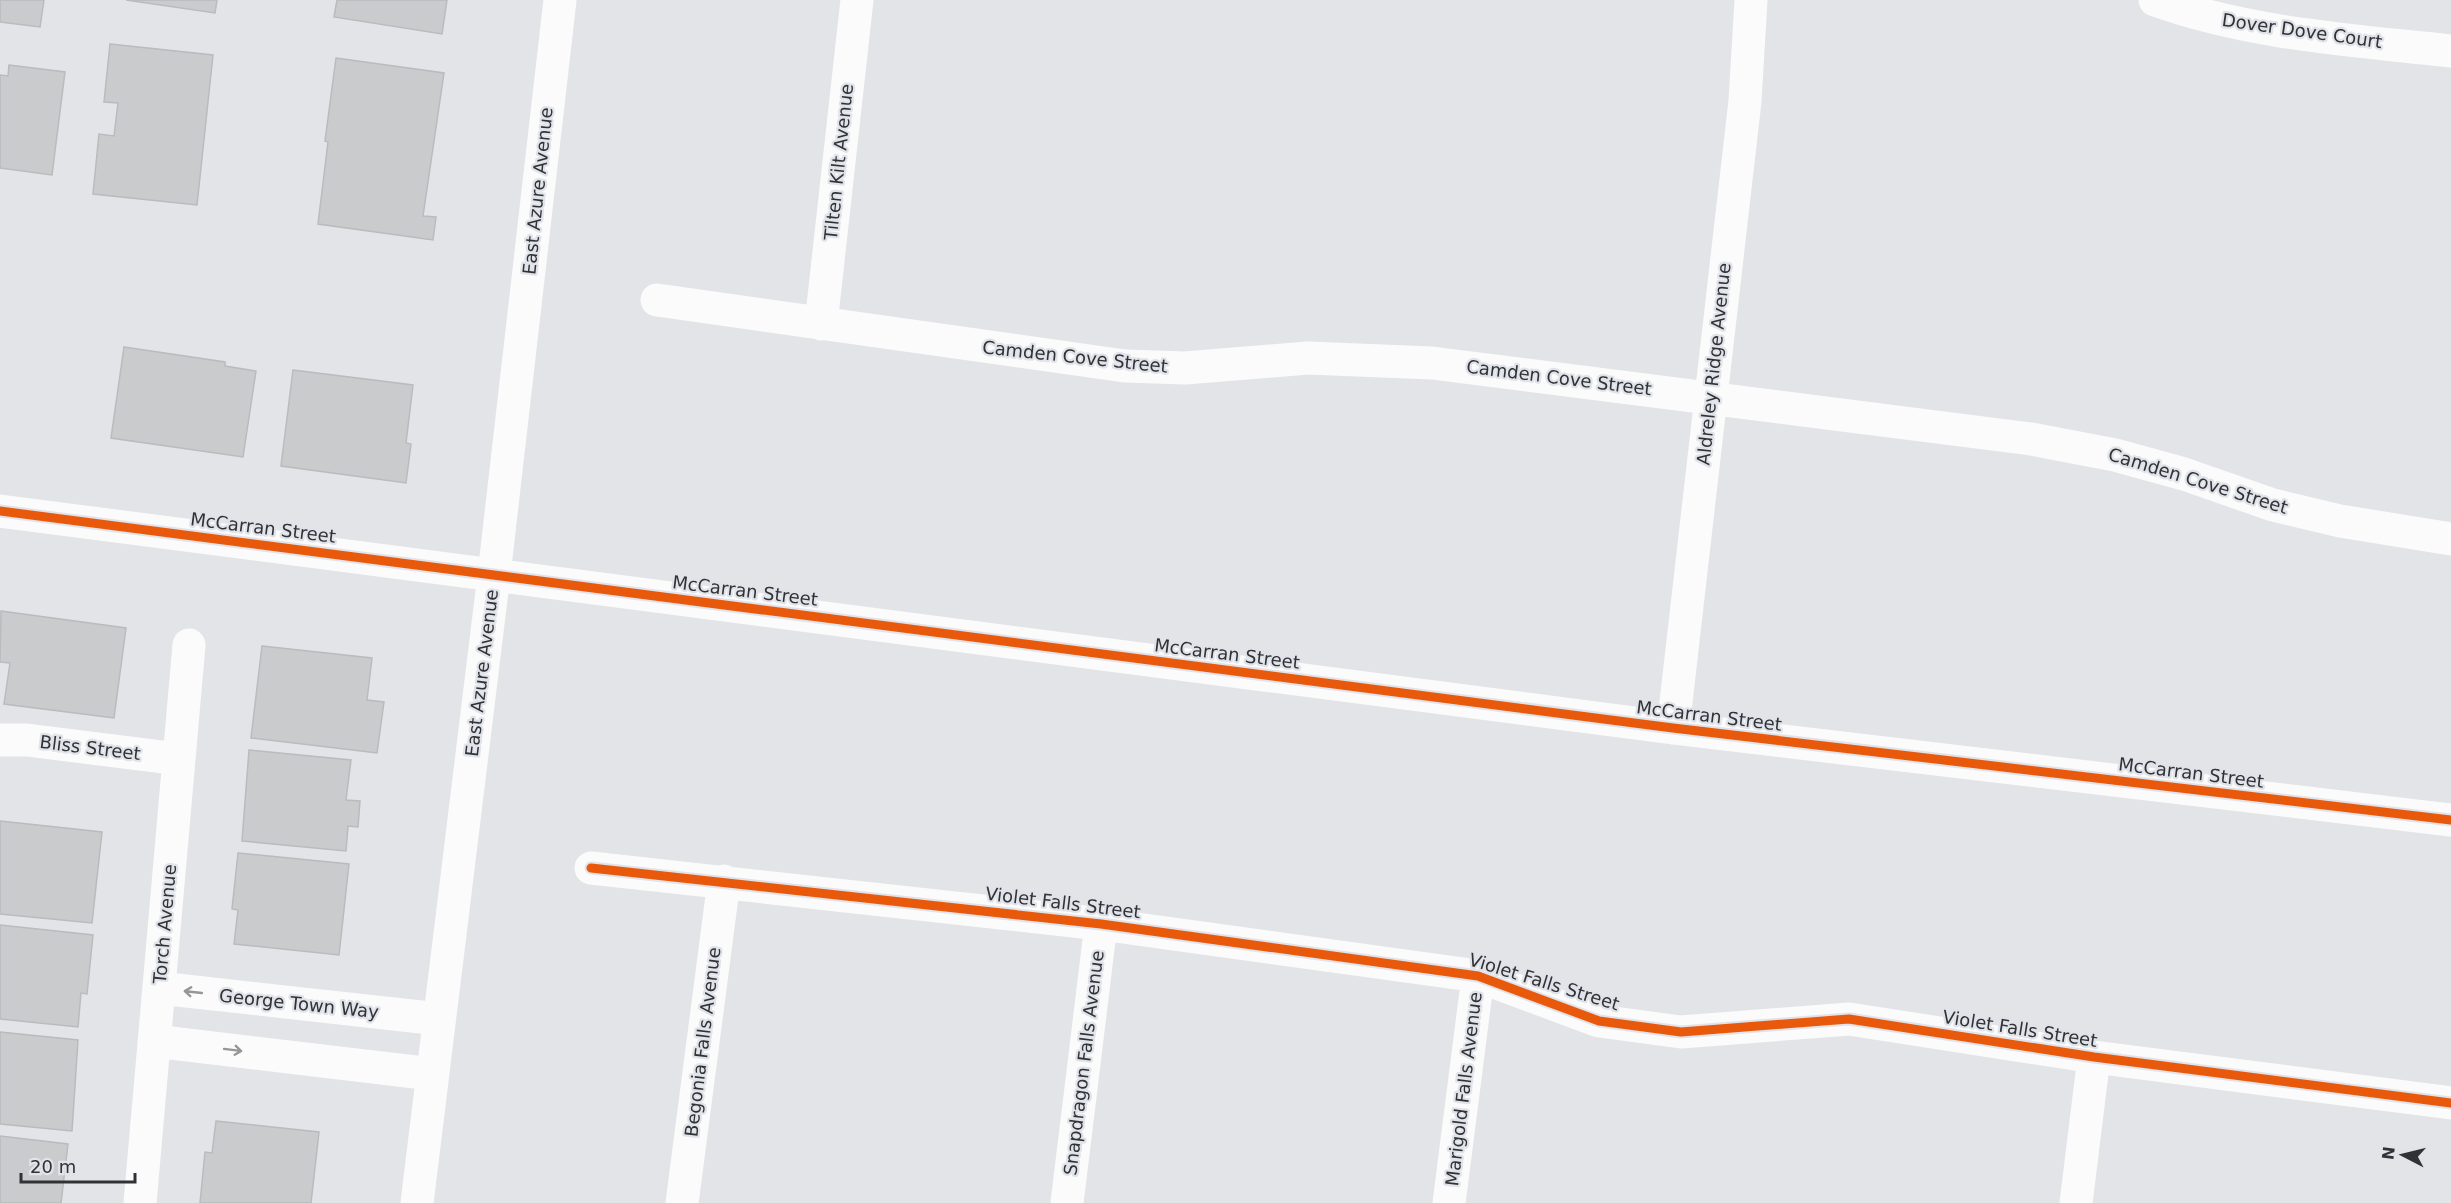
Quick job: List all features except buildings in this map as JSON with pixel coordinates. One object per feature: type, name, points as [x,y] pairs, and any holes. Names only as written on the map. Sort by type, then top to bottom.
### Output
[{"type":"street","name":"East Azure Avenue","points":[[417,1203],[494,575],[560,0]]},
{"type":"street","name":"Tilten Kilt Avenue","points":[[820,324],[857,0]]},
{"type":"street","name":"Aldreley Ridge Avenue","points":[[1673,728],[1745,101],[1751,0]]},
{"type":"street","name":"Dover Dove Court","points":[[2155,0],[2201,16],[2298,34],[2451,51]]},
{"type":"street","name":"Camden Cove Street","points":[[657,300],[1125,366],[1185,368],[1308,358],[1432,363],[2031,439],[2115,455],[2184,474],[2273,505],[2340,521],[2451,539]]},
{"type":"street","name":"McCarran Street","points":[[0,511],[1673,728],[2451,820]]},
{"type":"street","name":"Torch Avenue","points":[[140,1203],[189,645]]},
{"type":"street","name":"Bliss Street","points":[[0,740],[27,740],[179,759]]},
{"type":"street","name":"Violet Falls Street","points":[[591,868],[1101,924],[1478,976],[1599,1021],[1681,1032],[1849,1020],[2094,1057],[2451,1103]]},
{"type":"street","name":"Begonia Falls Avenue","points":[[682,1203],[724,881]]},
{"type":"street","name":"Snapdragon Falls Avenue","points":[[1067,1203],[1101,924]]},
{"type":"street","name":"Marigold Falls Avenue","points":[[1449,1203],[1478,976]]},
{"type":"street","name":"George Town Way","points":[[159,988],[439,1019]]},
{"type":"street","points":[[154,1041],[432,1074]]},
{"type":"street","points":[[2076,1203],[2094,1057]]},
{"type":"cycle path","points":[[0,511],[1673,728],[2451,820]]},
{"type":"cycle path","points":[[591,868],[1101,924],[1478,976],[1599,1021],[1681,1032],[1849,1019],[2094,1057],[2451,1103]]}]
